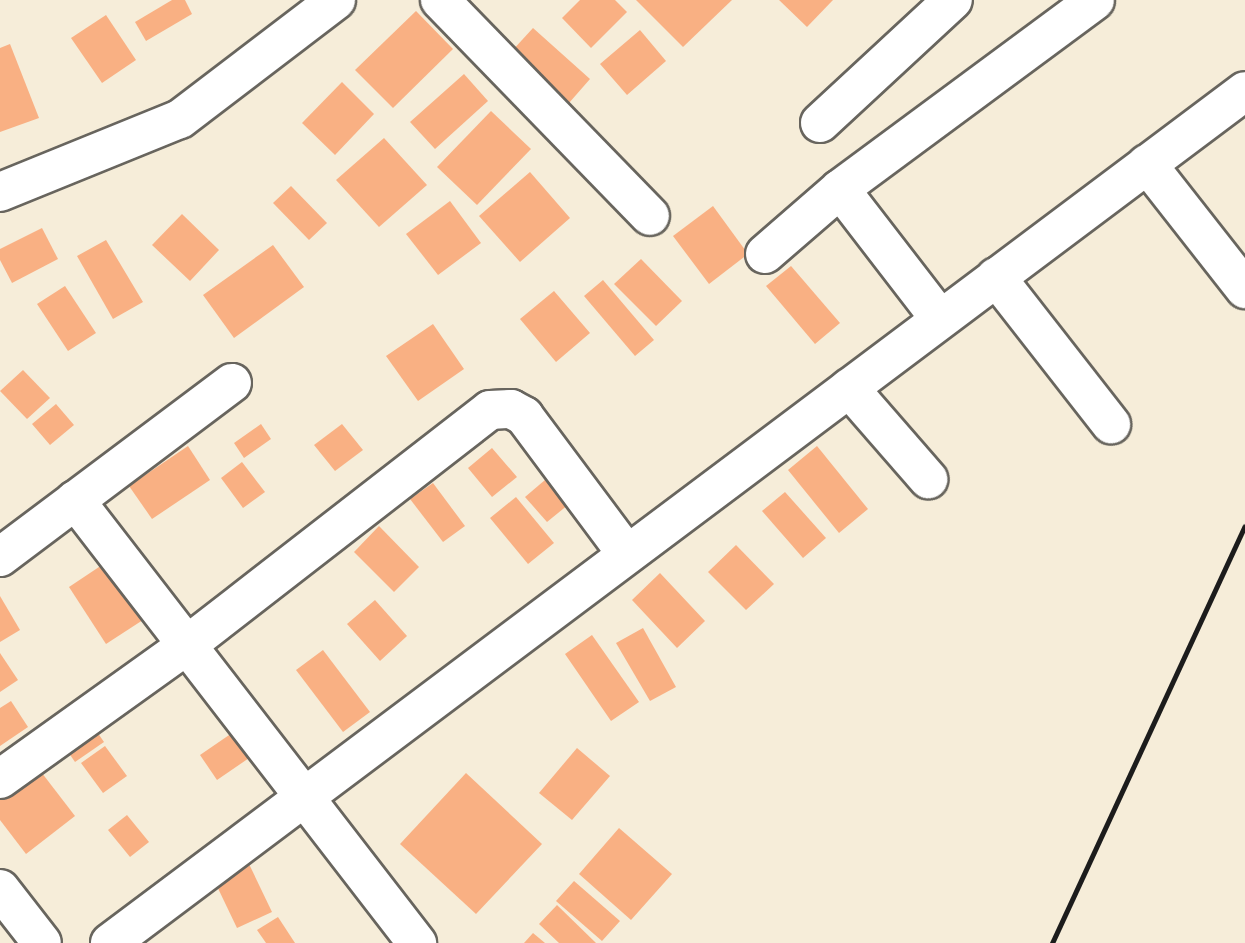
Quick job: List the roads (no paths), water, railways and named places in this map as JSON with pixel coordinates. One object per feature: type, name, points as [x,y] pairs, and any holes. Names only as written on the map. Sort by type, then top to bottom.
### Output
[{"type":"main road","points":[[0,192],[180,119],[336,0]]},
{"type":"main road","points":[[440,0],[650,216]]},
{"type":"main road","points":[[820,123],[953,0]]},
{"type":"main road","points":[[765,254],[839,190],[1095,0]]},
{"type":"main road","points":[[110,943],[1245,91]]},
{"type":"main road","points":[[1147,164],[1245,289]]},
{"type":"main road","points":[[839,190],[940,319]]},
{"type":"main road","points":[[996,277],[1111,424]]},
{"type":"main road","points":[[0,557],[232,383]]},
{"type":"main road","points":[[849,388],[928,479]]},
{"type":"main road","points":[[0,779],[187,645],[490,410],[499,408],[524,416],[627,554]]},
{"type":"main road","points":[[75,500],[304,797],[405,939]]},
{"type":"main road","points":[[0,889],[42,943]]},
{"type":"railway","points":[[1052,943],[1245,526]]}]
